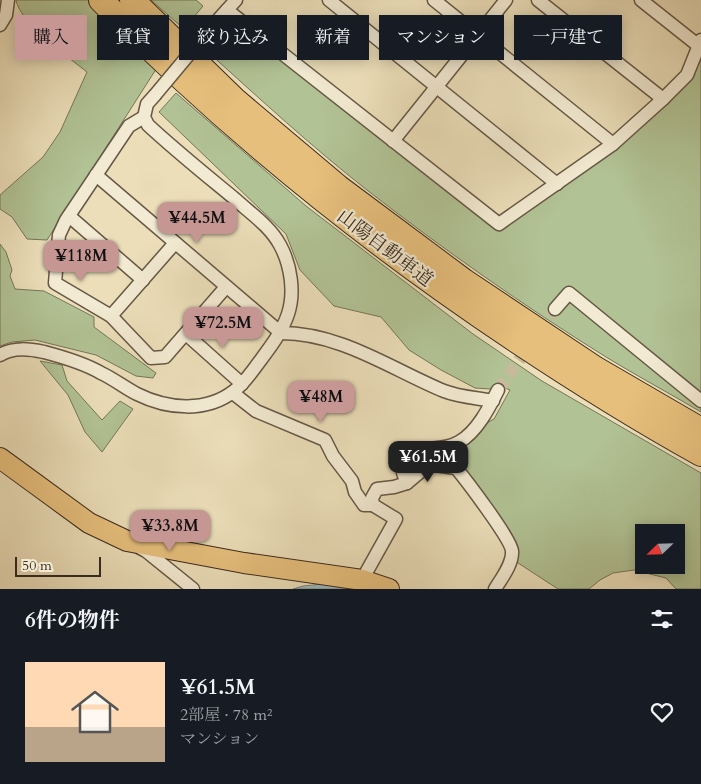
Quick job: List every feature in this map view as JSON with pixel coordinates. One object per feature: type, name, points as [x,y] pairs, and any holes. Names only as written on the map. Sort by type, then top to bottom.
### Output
[{"type":"highway","name":"山陽自動車道","points":[[101,0],[141,41],[223,117],[324,202],[453,298],[587,387],[701,454]]},
{"type":"highway","name":"山陽自動車道","points":[[132,0],[236,101],[338,187],[464,281],[596,369],[701,430]]},
{"type":"main road","points":[[0,458],[89,523],[127,541],[244,563],[362,580],[389,589]]},
{"type":"street","points":[[0,25],[6,15],[8,0]]},
{"type":"street","points":[[226,286],[164,357],[151,358],[112,316],[55,283],[59,235],[69,216],[129,126],[144,117],[148,104],[155,95],[236,0]]},
{"type":"street","points":[[330,0],[557,184]]},
{"type":"street","points":[[434,0],[453,15]]},
{"type":"street","points":[[494,15],[506,0]]},
{"type":"street","points":[[538,0],[663,100]]},
{"type":"street","points":[[227,10],[499,224],[613,144],[663,100],[687,75],[700,43],[641,0]]},
{"type":"street","points":[[504,56],[613,144]]},
{"type":"street","points":[[392,141],[458,60]]},
{"type":"street","points":[[0,355],[20,349],[53,354],[100,372],[137,394],[155,402],[178,407],[203,405],[237,388],[280,333],[289,312],[292,290],[288,264],[280,244],[264,224],[156,133],[148,125],[144,117]]},
{"type":"street","points":[[96,175],[280,333],[297,333],[352,348],[446,392],[496,396],[474,430],[458,442],[444,447],[421,449],[414,452],[403,473],[407,483]]},
{"type":"street","points":[[69,216],[143,280]]},
{"type":"street","points":[[112,316],[175,243]]},
{"type":"street","points":[[555,309],[569,293],[701,401]]},
{"type":"street","points":[[186,334],[256,411],[326,440],[334,456],[352,481],[355,492],[364,505],[373,505],[396,519],[362,580]]},
{"type":"street","points":[[373,505],[372,498],[377,489],[407,483],[426,467],[435,465],[456,468],[502,532],[512,550],[511,559],[494,589]]},
{"type":"street","points":[[127,541],[146,551],[193,589]]},
{"type":"green space","points":[[16,0],[90,0],[107,15],[97,15],[97,60],[157,60],[160,63],[47,240],[27,239],[12,217],[0,209],[0,195],[43,157],[60,132],[87,72],[71,60],[87,60],[87,15],[23,15]]},
{"type":"green space","points":[[151,0],[196,0],[203,6],[196,15],[179,15],[179,25]]},
{"type":"green space","points":[[701,53],[701,412],[575,338],[515,298],[396,212],[347,174],[217,60],[280,60],[391,141],[497,227],[688,80]]},
{"type":"green space","points":[[176,93],[306,206],[473,334],[542,381],[701,473],[701,589],[676,589],[666,578],[650,574],[685,574],[685,524],[635,524],[635,570],[613,573],[589,589],[558,589],[515,561],[458,463],[443,455],[469,444],[481,426],[494,419],[510,390],[497,385],[490,389],[475,388],[409,350],[381,317],[334,306],[300,270],[286,234],[159,112]]},
{"type":"green space","points":[[0,244],[6,252],[12,270],[10,276],[15,289],[44,291],[94,317],[94,327],[156,373],[153,378],[136,376],[96,355],[35,340],[12,342],[0,346]]},
{"type":"green space","points":[[40,361],[62,365],[67,381],[102,420],[120,401],[133,409],[102,452],[85,432],[68,395]]},
{"type":"water","points":[[333,583],[371,589],[293,589],[303,586]]},
{"type":"tunnel","points":[[498,390],[555,309]]}]
